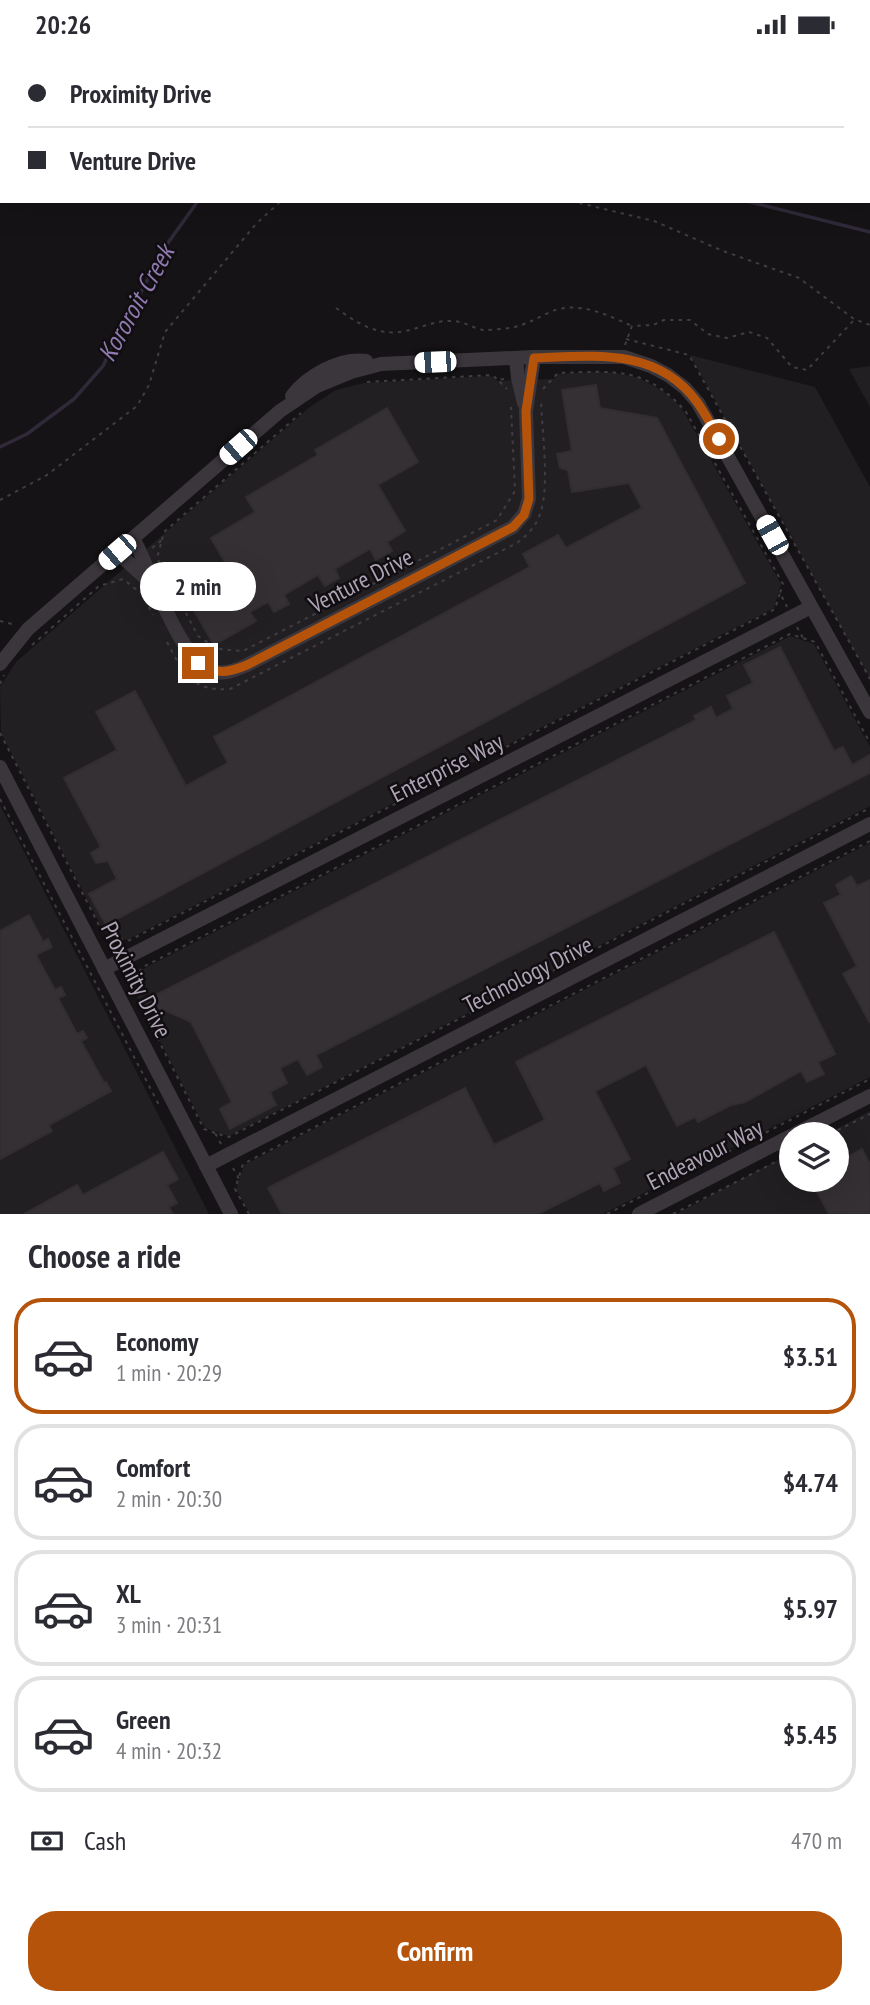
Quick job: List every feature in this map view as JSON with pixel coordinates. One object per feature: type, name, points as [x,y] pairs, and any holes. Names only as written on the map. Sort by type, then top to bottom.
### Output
[{"type":"street","points":[[0,647],[28,629],[280,411],[335,378],[381,364],[516,358],[624,357],[652,366],[668,375],[698,403],[870,712]]},
{"type":"street","name":"Venture Drive","points":[[133,538],[138,561],[155,586],[189,653],[198,663],[219,673],[247,665],[513,527],[524,515],[529,499],[525,378],[516,358]]},
{"type":"street","name":"Venture Drive","points":[[525,378],[534,358]]},
{"type":"street","name":"Venture Drive","points":[[117,552],[138,561]]},
{"type":"street","name":"Enterprise Way","points":[[104,969],[811,607]]},
{"type":"street","points":[[0,664],[28,629]]},
{"type":"street","name":"Proximity Drive","points":[[0,767],[231,1214]]},
{"type":"street","name":"Technology Drive","points":[[206,1166],[870,824]]},
{"type":"street","name":"Endeavour Way","points":[[819,1122],[870,1096]]},
{"type":"street","name":"Endeavour Way","points":[[639,1214],[779,1142]]},
{"type":"path","points":[[0,500],[47,475],[137,406],[149,384],[165,332],[256,224],[279,203]]},
{"type":"path","points":[[578,203],[654,221],[799,278],[855,319],[870,325]]},
{"type":"path","points":[[336,308],[357,323],[376,331],[403,332],[432,323],[454,321],[483,330],[509,328],[535,321],[552,311],[574,308],[601,312],[632,326],[653,325],[664,320],[691,320],[708,334],[727,338],[749,333],[767,338],[792,367],[807,370],[855,319]]},
{"type":"path","points":[[624,357],[632,326]]},
{"type":"path","points":[[164,635],[183,672],[191,680],[201,687],[230,689],[517,544],[530,533],[540,517],[544,500],[541,391],[558,373],[621,372],[646,379],[675,399],[686,412],[783,584],[780,593]]},
{"type":"path","points":[[357,382],[492,375],[510,392]]},
{"type":"path","points":[[498,380],[554,378]]},
{"type":"path","points":[[303,411],[164,532],[157,558],[198,636],[218,649],[243,651],[497,520],[515,491],[511,404]]},
{"type":"path","points":[[114,582],[162,540]]},
{"type":"path","points":[[33,645],[99,586],[123,579],[142,594],[153,615]]},
{"type":"path","points":[[870,743],[814,642],[790,634],[141,968],[133,991],[204,1129],[229,1137],[870,808]]},
{"type":"path","points":[[0,733],[103,933],[110,936]]},
{"type":"path","points":[[0,799],[159,1103]]},
{"type":"path","points":[[248,1214],[235,1189],[243,1164],[870,841]]},
{"type":"path","points":[[607,1214],[870,1079]]},
{"type":"path","points":[[849,1124],[870,1114]]},
{"type":"path","points":[[215,1133],[239,1179]]},
{"type":"path","points":[[673,1214],[779,1160]]},
{"type":"shaded area","points":[[690,355],[815,387],[870,487],[870,679]]},
{"type":"shaded area","points":[[870,366],[870,407],[849,369]]},
{"type":"shaded area","points":[[596,372],[639,378],[663,391],[681,407],[781,584],[774,608],[127,940],[104,932],[1,733],[0,687],[16,662],[311,406],[336,390],[364,383],[491,376],[497,381],[554,379],[558,374]]},
{"type":"shaded area","points":[[790,636],[814,644],[870,747],[870,806],[229,1136],[205,1128],[134,991],[141,970]]},
{"type":"shaded area","points":[[0,805],[41,885],[209,1214],[0,1214]]},
{"type":"shaded area","points":[[870,843],[870,1077],[603,1214],[250,1214],[236,1189],[244,1165]]},
{"type":"shaded area","points":[[870,1111],[870,1214],[676,1214],[779,1159],[779,1192],[849,1192],[849,1122]]},
{"type":"building","points":[[596,385],[600,408],[657,418],[745,583],[106,925],[89,894],[117,879],[108,861],[96,863],[91,853],[101,847],[64,778],[117,750],[96,712],[135,691],[186,786],[228,763],[214,737],[530,567],[523,554],[558,535],[566,548],[642,508],[629,483],[572,492],[568,470],[560,468],[557,454],[572,451],[562,390]]},
{"type":"building","points":[[387,408],[418,462],[378,485],[405,531],[387,542],[392,551],[376,560],[370,549],[335,569],[339,578],[325,586],[318,575],[284,595],[289,604],[274,612],[268,602],[250,612],[256,621],[214,645],[189,602],[233,576],[211,538],[255,512],[246,497],[318,455],[315,450]]},
{"type":"building","points":[[780,647],[834,751],[843,747],[852,765],[870,755],[870,773],[316,1055],[322,1067],[307,1075],[298,1059],[280,1068],[287,1083],[270,1092],[276,1105],[230,1129],[220,1109],[232,1102],[191,1022],[162,1009],[151,1014],[144,1001],[696,720],[694,716],[711,707],[716,718],[733,709],[727,696],[753,683],[744,665]]},
{"type":"building","points":[[851,876],[857,886],[870,880],[870,1023],[843,974],[857,966],[824,903],[841,895],[836,885]]},
{"type":"building","points":[[29,915],[43,942],[48,939],[52,947],[36,955],[55,990],[61,987],[65,995],[58,998],[77,1034],[83,1031],[87,1038],[81,1041],[111,1091],[49,1125],[52,1131],[0,1159],[0,931]]},
{"type":"building","points":[[774,932],[835,1054],[818,1062],[824,1074],[807,1082],[801,1071],[745,1102],[731,1105],[698,1122],[695,1117],[677,1126],[646,1065],[595,1091],[630,1159],[613,1168],[620,1183],[604,1191],[600,1183],[538,1214],[282,1214],[268,1188],[465,1088],[494,1145],[545,1120],[516,1062]]},
{"type":"building","points":[[862,1149],[870,1164],[870,1214],[829,1214],[817,1192],[849,1192],[849,1156]]},
{"type":"building","points":[[163,1152],[178,1179],[167,1185],[177,1203],[169,1207],[173,1214],[24,1214],[77,1185],[83,1195]]},
{"type":"waterway","name":"Kororoit Creek","points":[[0,447],[27,434],[74,399],[103,366],[165,247],[197,203]]},
{"type":"waterway","name":"Kororoit Creek","points":[[754,203],[870,232]]},
{"type":"route","points":[[198,663],[219,673],[247,665],[513,527],[524,515],[529,499],[526,411],[534,358],[624,357],[652,366],[685,388],[698,403],[719,439]]}]
